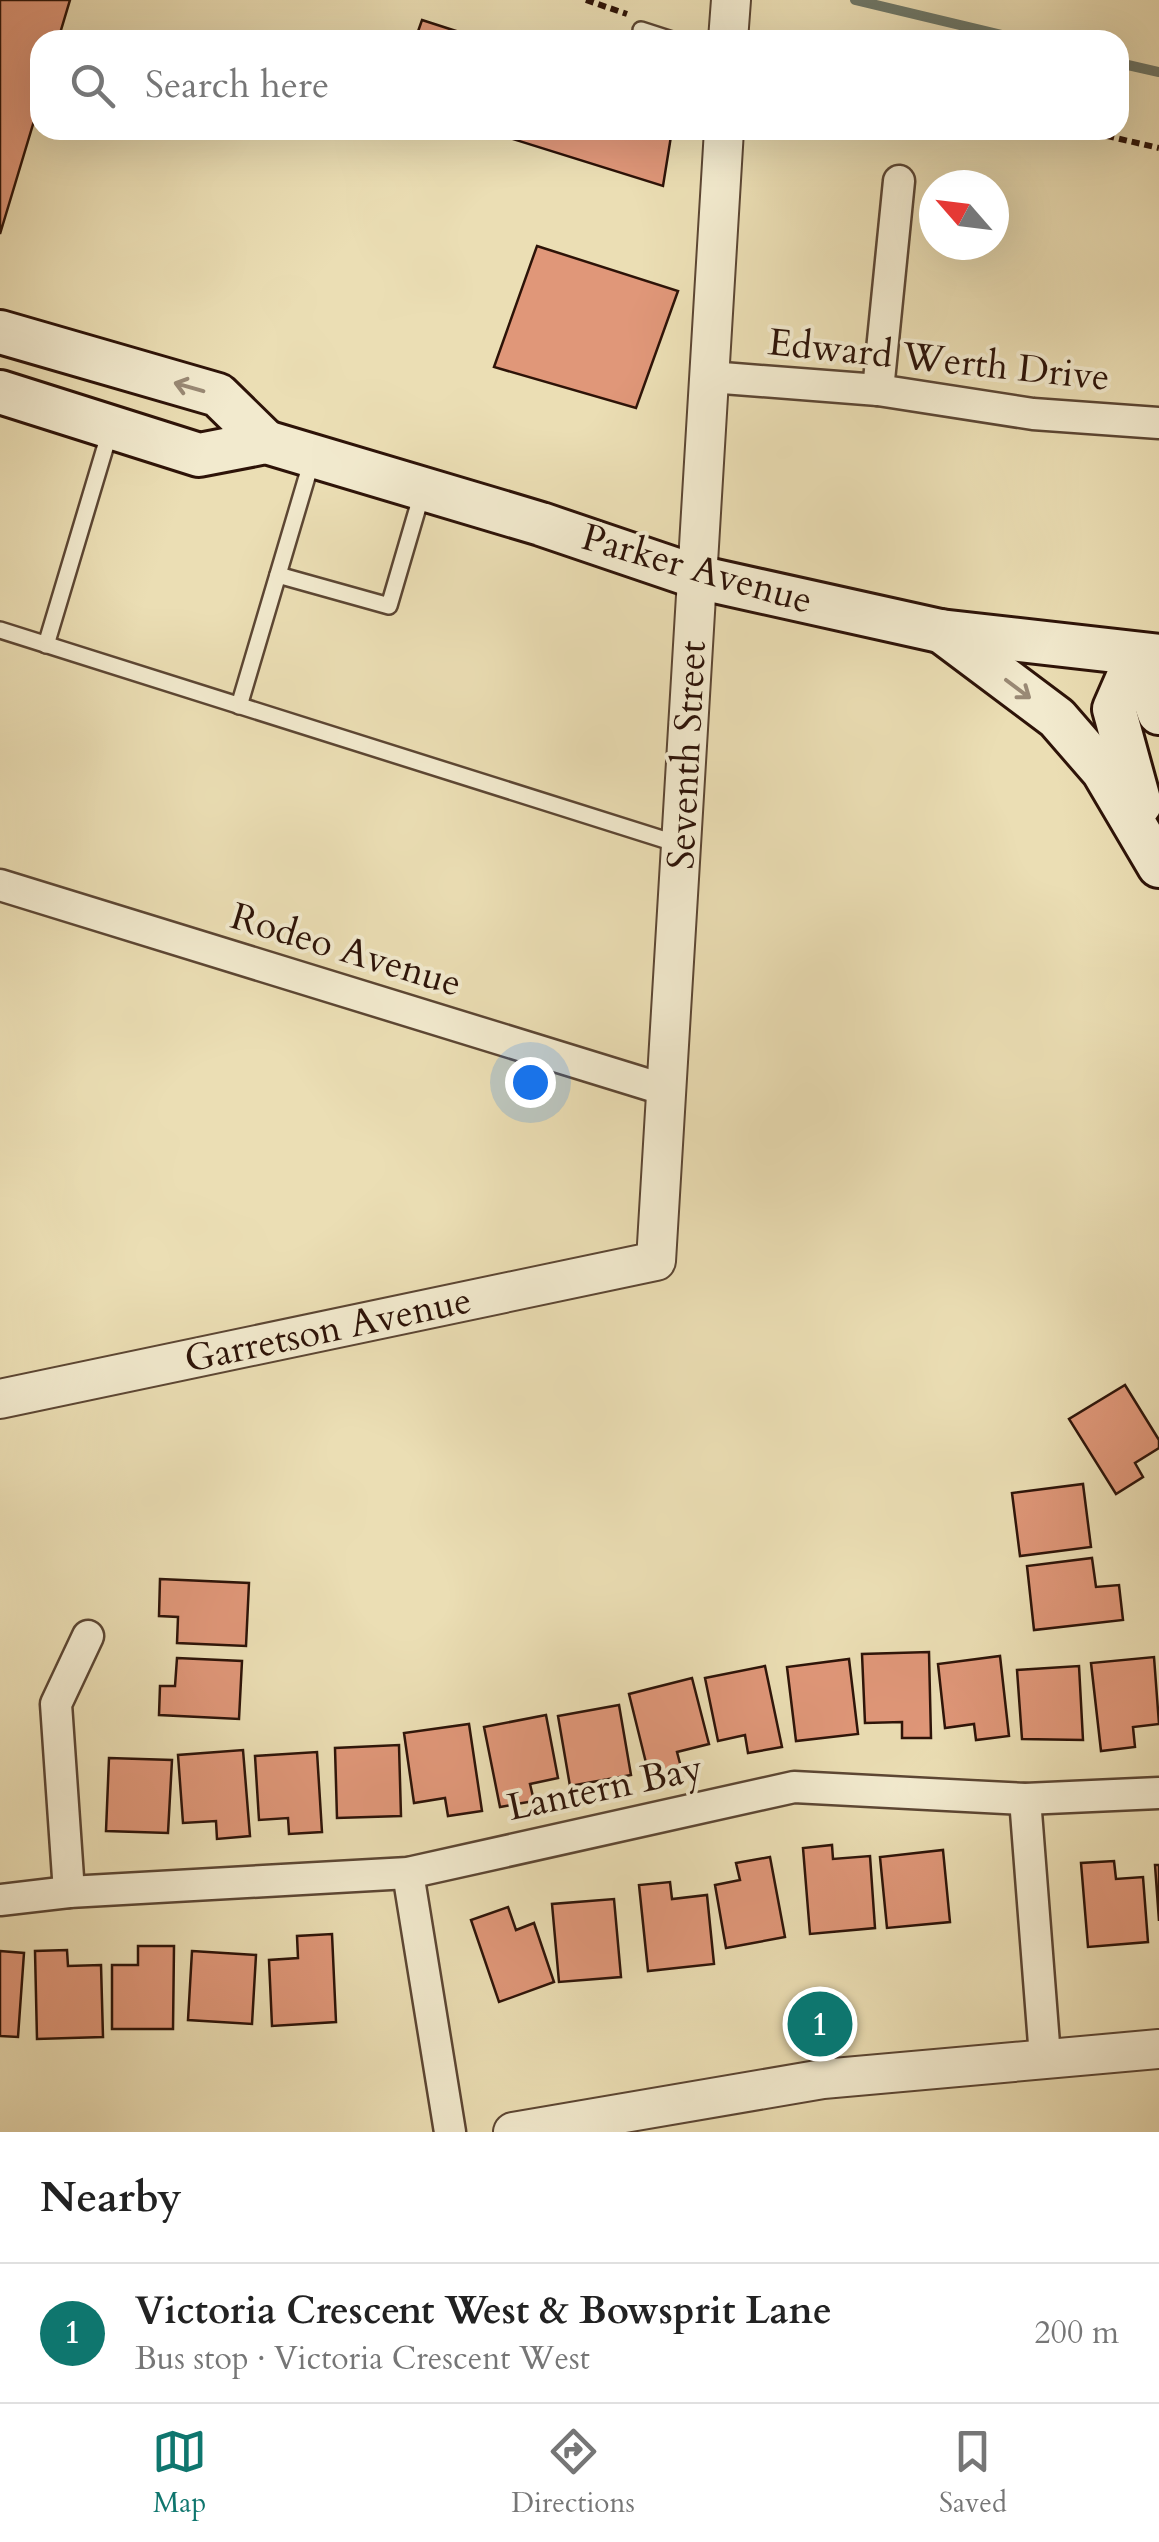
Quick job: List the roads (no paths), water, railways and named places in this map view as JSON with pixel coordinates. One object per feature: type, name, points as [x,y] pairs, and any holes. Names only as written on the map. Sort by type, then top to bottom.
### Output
[{"type":"main road","name":"Parker Avenue","points":[[0,332],[218,395],[266,442]]},
{"type":"main road","name":"Parker Avenue","points":[[0,392],[199,455],[266,442],[697,577],[940,631],[1149,655]]},
{"type":"main road","points":[[940,631],[1057,718],[1103,772],[1159,866]]},
{"type":"main road","points":[[1149,655],[1159,712]]},
{"type":"main road","points":[[1149,655],[1114,709],[1134,786],[1159,856]]},
{"type":"street","name":"Seventh Street","points":[[656,1261],[723,140]]},
{"type":"street","points":[[878,390],[898,181]]},
{"type":"street","name":"Edward Werth Drive","points":[[710,377],[878,390],[1033,414],[1159,423]]},
{"type":"street","name":"Rodeo Avenue","points":[[0,885],[669,1091]]},
{"type":"street","name":"Garretson Avenue","points":[[8,1392],[656,1261]]},
{"type":"street","points":[[68,1892],[56,1704],[88,1636]]},
{"type":"street","name":"Lantern Bay","points":[[0,1900],[68,1892],[408,1873],[794,1787],[1026,1798],[1159,1793]]},
{"type":"street","points":[[1026,1798],[1045,2057]]},
{"type":"street","points":[[408,1873],[450,2132]]},
{"type":"street","points":[[513,2132],[823,2080],[1159,2048]]},
{"type":"lane","points":[[46,645],[111,427]]},
{"type":"lane","points":[[239,706],[314,456]]},
{"type":"lane","points":[[278,575],[388,606],[424,489]]},
{"type":"lane","points":[[0,630],[682,846]]},
{"type":"waterway","points":[[855,0],[981,30]]},
{"type":"waterway","points":[[1129,65],[1159,72]]},
{"type":"place","name":"Victoria Crescent West & Bowsprit Lane","points":[[820,2024]]}]
